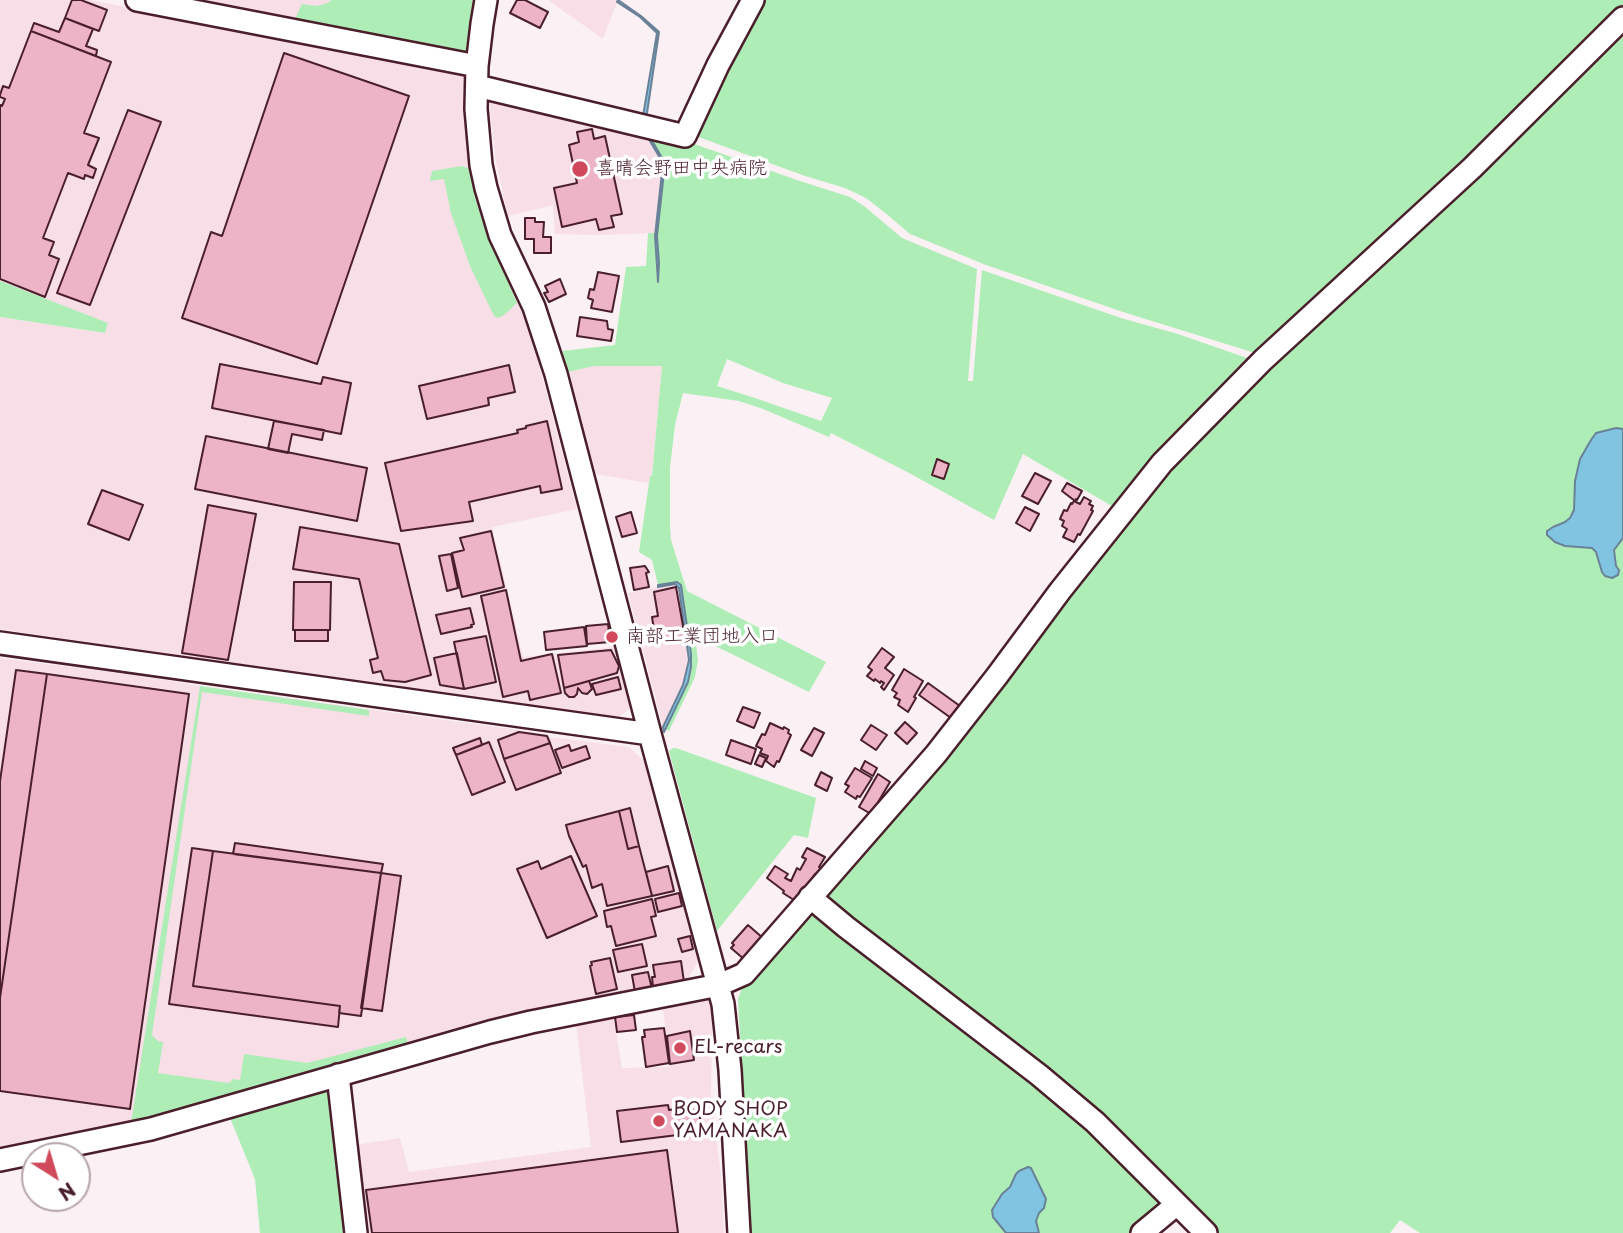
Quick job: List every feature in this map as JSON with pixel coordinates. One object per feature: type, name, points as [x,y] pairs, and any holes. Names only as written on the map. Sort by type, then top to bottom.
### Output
[{"type":"street","points":[[138,0],[477,76],[685,136],[718,65],[753,0]]},
{"type":"street","points":[[486,0],[477,76],[476,109],[481,165],[500,235],[534,307],[543,333],[719,985],[730,1070],[739,1233]]},
{"type":"street","points":[[0,1160],[151,1129],[531,1022],[719,985],[744,974],[936,754],[1067,581],[1162,463],[1264,360],[1472,168],[1623,18]]},
{"type":"street","points":[[0,643],[650,734]]},
{"type":"street","points":[[810,897],[1039,1075],[1095,1122],[1206,1233]]},
{"type":"street","points":[[338,1075],[356,1233]]},
{"type":"street","points":[[1142,1233],[1177,1204]]},
{"type":"shaded area","points":[[0,0],[90,0],[464,73],[464,119],[476,201],[488,237],[535,349],[577,509],[492,527],[523,657],[615,647],[631,707],[618,718],[0,629],[0,317],[104,333],[108,324],[0,281]]},
{"type":"shaded area","points":[[186,0],[473,0],[465,55]]},
{"type":"shaded area","points":[[548,0],[618,0],[603,39]]},
{"type":"shaded area","name":"喜晴会野田中央病院","points":[[490,94],[644,131],[663,163],[655,233],[555,234],[553,205],[508,216],[496,162]]},
{"type":"shaded area","points":[[662,365],[652,476],[649,483],[595,474],[568,372],[594,366]]},
{"type":"shaded area","points":[[675,584],[679,588],[689,660],[683,685],[663,727],[628,593]]},
{"type":"shaded area","points":[[0,658],[629,747],[645,762],[698,962],[684,984],[577,1004],[131,1123],[42,1142],[21,1142],[21,1147],[0,1151]]},
{"type":"shaded area","points":[[707,998],[711,1000],[711,1098],[721,1175],[724,1233],[364,1233],[355,1145],[400,1138],[409,1172],[591,1147],[576,1023],[613,1015],[622,1068],[670,1067],[663,1007]]},
{"type":"green space","points":[[332,0],[473,0],[465,55],[294,21],[302,4],[316,6]]},
{"type":"green space","points":[[758,0],[1623,0],[1623,10],[1512,121],[1265,350],[1255,353],[986,265],[910,234],[866,198],[845,188],[693,135]]},
{"type":"green space","points":[[1623,28],[1623,1233],[1420,1233],[1400,1220],[1390,1233],[1219,1233],[1180,1197],[826,900],[825,888],[1185,448]]},
{"type":"green space","points":[[647,132],[680,139],[850,197],[902,238],[977,269],[968,381],[973,381],[982,270],[1247,358],[1249,363],[1117,509],[1023,454],[994,520],[831,433],[829,437],[739,401],[683,393],[675,425],[670,468],[670,525],[671,540],[687,591],[826,662],[809,692],[695,636],[698,660],[695,677],[669,731],[665,729],[688,682],[691,667],[681,586],[677,582],[658,585],[652,560],[639,552],[652,476],[662,366],[594,366],[568,372],[562,351],[615,345],[626,267],[646,266],[648,233],[655,233],[658,281],[657,236],[665,163]],"holes":[[[727,359],[783,383],[832,398],[821,421],[717,386]]]},
{"type":"green space","points":[[462,166],[470,169],[476,201],[488,236],[517,303],[498,318],[494,316],[470,266],[451,213],[444,179],[430,181],[432,171]]},
{"type":"green space","points":[[0,281],[108,323],[105,333],[0,317]]},
{"type":"green space","points":[[200,686],[369,710],[369,716],[202,692],[152,1035],[163,1042],[158,1073],[229,1083],[233,1079],[240,1080],[244,1054],[307,1063],[406,1037],[409,1047],[131,1123]]},
{"type":"green space","points":[[673,748],[816,798],[808,838],[794,835],[717,931],[669,751]]},
{"type":"green space","points":[[811,910],[1032,1078],[1168,1201],[1134,1233],[751,1233],[738,999],[745,980]]},
{"type":"green space","points":[[332,1086],[348,1233],[260,1233],[255,1179],[228,1113]]},
{"type":"water","points":[[618,0],[641,16],[659,32],[644,122],[657,33],[640,17],[617,2]]},
{"type":"water","points":[[644,131],[665,163],[657,236],[658,282],[655,236],[663,163]]},
{"type":"water","points":[[1623,429],[1623,538],[1614,550],[1619,570],[1618,575],[1612,578],[1602,572],[1596,552],[1592,548],[1565,546],[1555,542],[1547,535],[1547,531],[1565,522],[1574,510],[1575,481],[1580,459],[1591,440],[1596,433]]},
{"type":"water","points":[[677,582],[681,585],[691,667],[688,682],[664,732],[663,727],[683,685],[689,660],[679,588],[675,584],[658,587]]},
{"type":"water","points":[[1031,1168],[1046,1199],[1036,1221],[1039,1233],[1006,1233],[993,1217],[992,1210],[1010,1187],[1016,1174]]},
{"type":"building","points":[[72,0],[81,0],[107,10],[99,31],[65,18]]},
{"type":"building","points":[[517,0],[525,0],[548,12],[540,28],[510,13]]},
{"type":"building","points":[[65,18],[93,29],[86,46],[97,50],[96,56],[31,31],[34,23],[59,32]]},
{"type":"building","points":[[31,31],[111,62],[84,133],[99,138],[88,165],[96,169],[93,178],[85,175],[84,179],[68,173],[43,238],[54,242],[49,255],[59,259],[45,297],[0,279],[0,105],[2,106],[5,99],[0,95],[3,86],[9,88]]},
{"type":"building","points":[[284,53],[409,96],[317,364],[182,318],[211,232],[222,236]]},
{"type":"building","points":[[128,110],[161,122],[90,305],[57,293]]},
{"type":"building","name":"喜晴会野田中央病院","points":[[592,129],[594,139],[605,136],[622,214],[611,216],[614,227],[599,230],[596,219],[562,227],[554,188],[577,183],[569,145],[579,142],[577,132]]},
{"type":"building","points":[[525,218],[544,222],[543,237],[551,237],[551,253],[534,253],[534,239],[525,239]]},
{"type":"building","points":[[598,272],[619,276],[612,312],[591,308],[593,300],[588,298],[590,289],[594,290]]},
{"type":"building","points":[[560,279],[566,294],[549,302],[544,293],[548,292],[545,286]]},
{"type":"building","points":[[580,317],[607,321],[608,329],[613,330],[611,341],[577,336]]},
{"type":"building","points":[[220,364],[321,384],[323,377],[351,383],[341,434],[212,408]]},
{"type":"building","points":[[509,365],[515,392],[488,398],[489,405],[427,419],[419,386]]},
{"type":"building","points":[[274,421],[324,430],[322,440],[292,434],[288,453],[268,449]]},
{"type":"building","points":[[547,421],[562,489],[541,493],[540,486],[469,502],[473,521],[401,531],[385,463],[518,433],[517,430],[526,426]]},
{"type":"building","points":[[206,436],[367,468],[357,521],[195,489]]},
{"type":"building","points":[[937,459],[949,464],[944,479],[932,475]]},
{"type":"building","points":[[1035,473],[1051,481],[1038,504],[1022,496]]},
{"type":"building","points":[[1067,483],[1082,491],[1077,500],[1062,491]]},
{"type":"building","points":[[102,490],[143,505],[129,540],[88,524]]},
{"type":"building","points":[[1084,497],[1091,501],[1089,504],[1093,506],[1093,511],[1074,542],[1063,537],[1067,529],[1062,526],[1064,521],[1060,519],[1071,503],[1074,501],[1080,504]]},
{"type":"building","points":[[208,505],[256,514],[228,660],[182,653]]},
{"type":"building","points":[[1025,507],[1039,514],[1030,531],[1016,523]]},
{"type":"building","points":[[631,512],[637,533],[622,537],[616,517]]},
{"type":"building","points":[[300,527],[399,544],[431,675],[405,682],[384,680],[381,671],[373,673],[370,660],[378,658],[359,579],[293,569]]},
{"type":"building","points":[[491,531],[504,587],[462,597],[452,553],[464,550],[460,538]]},
{"type":"building","points":[[451,554],[458,588],[447,591],[439,556]]},
{"type":"building","points":[[645,566],[649,572],[646,573],[649,587],[634,590],[630,568]]},
{"type":"building","points":[[294,582],[331,582],[330,630],[293,630]]},
{"type":"building","points":[[676,587],[685,637],[656,642],[652,617],[658,616],[654,592]]},
{"type":"building","points":[[506,590],[521,661],[552,654],[561,693],[530,700],[528,691],[503,697],[481,596]]},
{"type":"building","points":[[470,608],[474,624],[472,627],[441,634],[436,615]]},
{"type":"building","points":[[608,624],[610,642],[587,644],[586,626]]},
{"type":"building","points":[[584,627],[587,646],[546,650],[544,632]]},
{"type":"building","points":[[295,630],[328,630],[328,641],[295,641]]},
{"type":"building","points":[[486,636],[496,682],[464,689],[454,642]]},
{"type":"building","points":[[882,648],[894,657],[885,668],[894,675],[884,690],[881,687],[884,683],[867,676],[872,670],[868,667]]},
{"type":"building","points":[[611,650],[619,666],[617,673],[564,688],[558,655]]},
{"type":"building","points":[[457,653],[464,689],[440,685],[434,658]]},
{"type":"building","points":[[904,669],[923,681],[908,712],[898,705],[900,700],[894,697],[897,693],[892,690]]},
{"type":"building","points":[[16,670],[47,674],[0,998],[0,781]]},
{"type":"building","points":[[47,674],[189,694],[130,1109],[0,1091],[0,998]]},
{"type":"building","points":[[618,677],[621,689],[596,695],[592,684]]},
{"type":"building","points":[[589,681],[592,689],[587,694],[578,688],[574,697],[565,693],[564,688]]},
{"type":"building","points":[[928,683],[960,706],[951,718],[919,695]]},
{"type":"building","points":[[743,707],[760,713],[754,728],[737,721]]},
{"type":"building","points":[[905,722],[917,733],[907,744],[895,733]]},
{"type":"building","points":[[770,723],[783,729],[784,727],[791,735],[774,767],[766,761],[768,756],[760,753],[762,749],[756,746]]},
{"type":"building","points":[[871,725],[887,735],[876,750],[861,740]]},
{"type":"building","points":[[814,728],[824,733],[812,756],[801,750]]},
{"type":"building","points":[[519,732],[547,736],[550,743],[504,759],[498,740]]},
{"type":"building","points":[[480,738],[482,745],[456,755],[453,748]]},
{"type":"building","points":[[731,740],[756,749],[751,764],[726,755]]},
{"type":"building","points":[[489,742],[505,782],[472,795],[456,755]]},
{"type":"building","points":[[550,743],[561,773],[516,790],[504,759]]},
{"type":"building","points":[[569,745],[571,751],[586,746],[590,758],[562,768],[555,750]]},
{"type":"building","points":[[759,755],[766,758],[762,767],[755,764]]},
{"type":"building","points":[[865,761],[877,768],[873,776],[861,769]]},
{"type":"building","points":[[855,768],[872,778],[856,799],[845,792],[849,786],[845,784]]},
{"type":"building","points":[[821,772],[832,778],[827,791],[815,785]]},
{"type":"building","points":[[878,774],[890,782],[871,814],[859,807]]},
{"type":"building","points":[[630,808],[639,846],[628,849],[619,811]]},
{"type":"building","points":[[619,811],[628,849],[639,846],[652,896],[607,906],[602,884],[592,888],[586,865],[583,867],[566,825]]},
{"type":"building","points":[[235,843],[383,864],[381,873],[233,854]]},
{"type":"building","points":[[192,848],[213,851],[193,986],[340,1006],[338,1027],[169,1004]]},
{"type":"building","points":[[807,848],[825,857],[817,876],[815,874],[797,902],[767,878],[775,866],[788,874],[785,878],[791,881],[797,868],[800,870],[806,859],[802,857]]},
{"type":"building","points":[[213,851],[381,873],[361,1016],[339,1013],[340,1006],[193,986]]},
{"type":"building","points":[[571,856],[597,916],[547,938],[517,869],[538,861],[541,869]]},
{"type":"building","points":[[668,866],[674,891],[652,896],[646,872]]},
{"type":"building","points":[[381,873],[401,876],[382,1011],[361,1008]]},
{"type":"building","points":[[679,893],[682,906],[658,912],[655,899]]},
{"type":"building","points":[[652,899],[656,916],[651,917],[656,936],[616,946],[611,926],[607,927],[604,911]]},
{"type":"building","points":[[748,925],[764,939],[745,960],[731,948],[734,945],[732,943]]},
{"type":"building","points":[[690,936],[693,949],[682,952],[678,939]]},
{"type":"building","points":[[642,944],[647,966],[618,972],[613,950]]},
{"type":"building","points":[[610,958],[617,989],[596,994],[591,962]]},
{"type":"building","points":[[681,961],[684,982],[653,987],[653,965]]},
{"type":"building","points":[[648,972],[652,989],[635,992],[632,975]]},
{"type":"building","points":[[634,1015],[636,1030],[617,1032],[615,1017]]},
{"type":"building","points":[[664,1028],[669,1063],[646,1067],[642,1037],[645,1037],[644,1030]]},
{"type":"building","name":"EL-recars","points":[[690,1031],[694,1060],[670,1064],[667,1036]]},
{"type":"building","name":"BODY SHOP YAMANAKA","points":[[668,1105],[669,1110],[689,1107],[689,1111],[699,1110],[702,1132],[621,1142],[617,1111]]},
{"type":"building","points":[[667,1150],[678,1233],[372,1233],[366,1190]]},
{"type":"place","name":"喜晴会野田中央病院","points":[[580,169]]},
{"type":"place","name":"南部工業団地入口","points":[[612,637]]},
{"type":"place","name":"EL-recars","points":[[680,1048]]},
{"type":"place","name":"BODY SHOP YAMANAKA","points":[[659,1121]]}]
